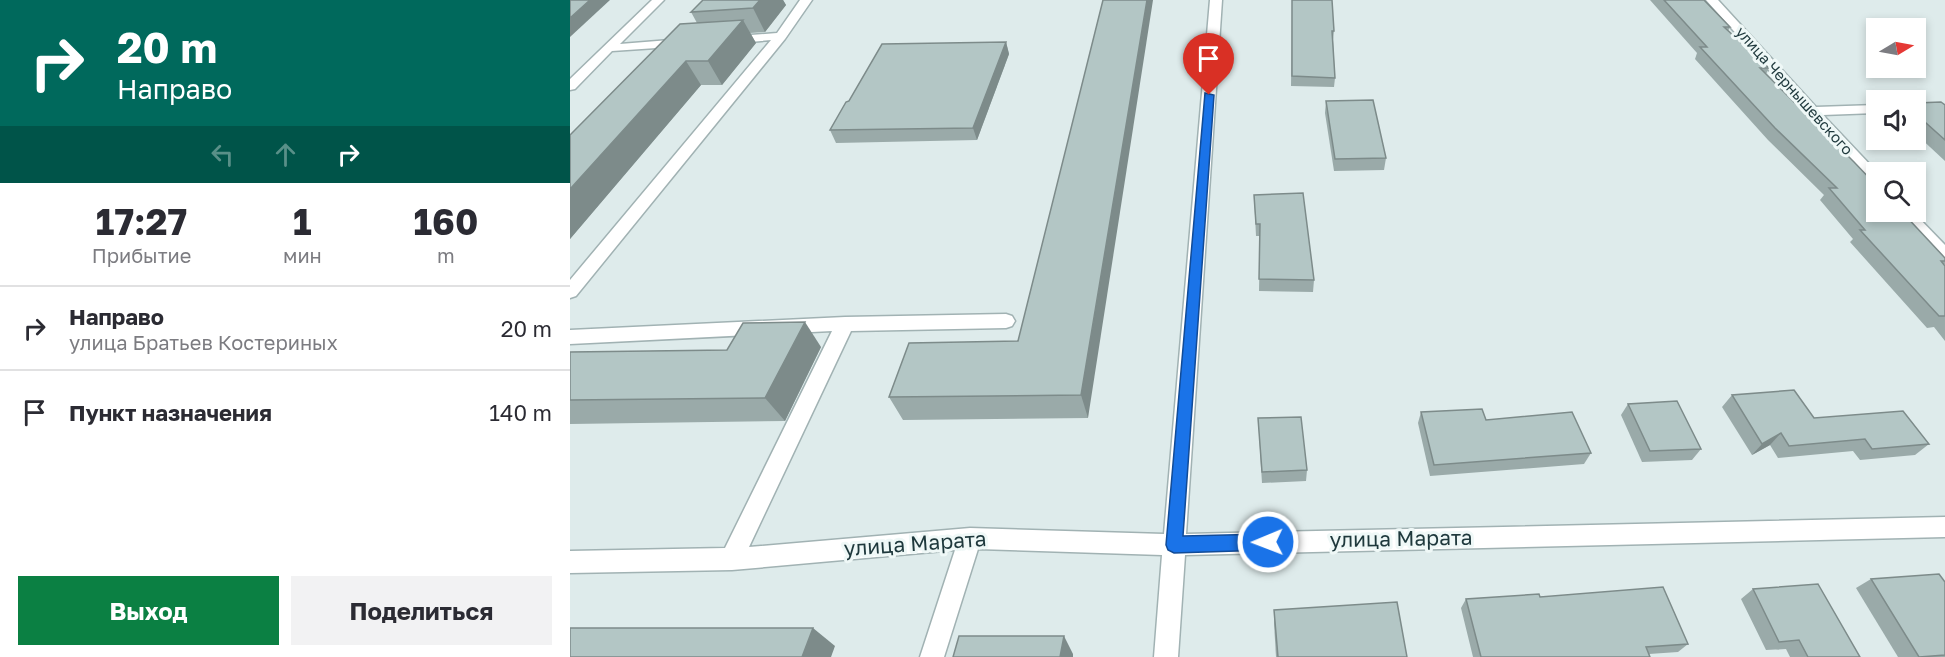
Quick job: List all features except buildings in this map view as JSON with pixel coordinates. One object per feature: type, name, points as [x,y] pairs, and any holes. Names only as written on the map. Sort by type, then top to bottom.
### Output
[{"type":"street","points":[[570,86],[658,0]]},
{"type":"street","points":[[570,292],[781,36],[806,0]]},
{"type":"street","points":[[1166,657],[1216,0]]},
{"type":"street","name":"улица Чернышевского","points":[[1712,0],[1866,170]]},
{"type":"street","points":[[712,41],[781,36]]},
{"type":"street","points":[[609,48],[689,43]]},
{"type":"street","points":[[570,70],[584,72]]},
{"type":"street","points":[[1812,111],[1866,109]]},
{"type":"street","points":[[1914,222],[1945,255]]},
{"type":"street","points":[[570,337],[845,324],[1006,321]]},
{"type":"street","points":[[732,559],[845,324]]},
{"type":"street","name":"улица Марата","points":[[570,562],[732,559],[970,538],[1174,545],[1945,527]]},
{"type":"street","points":[[932,657],[970,538]]},
{"type":"route","points":[[1209,95],[1174,545],[1268,542]]}]
